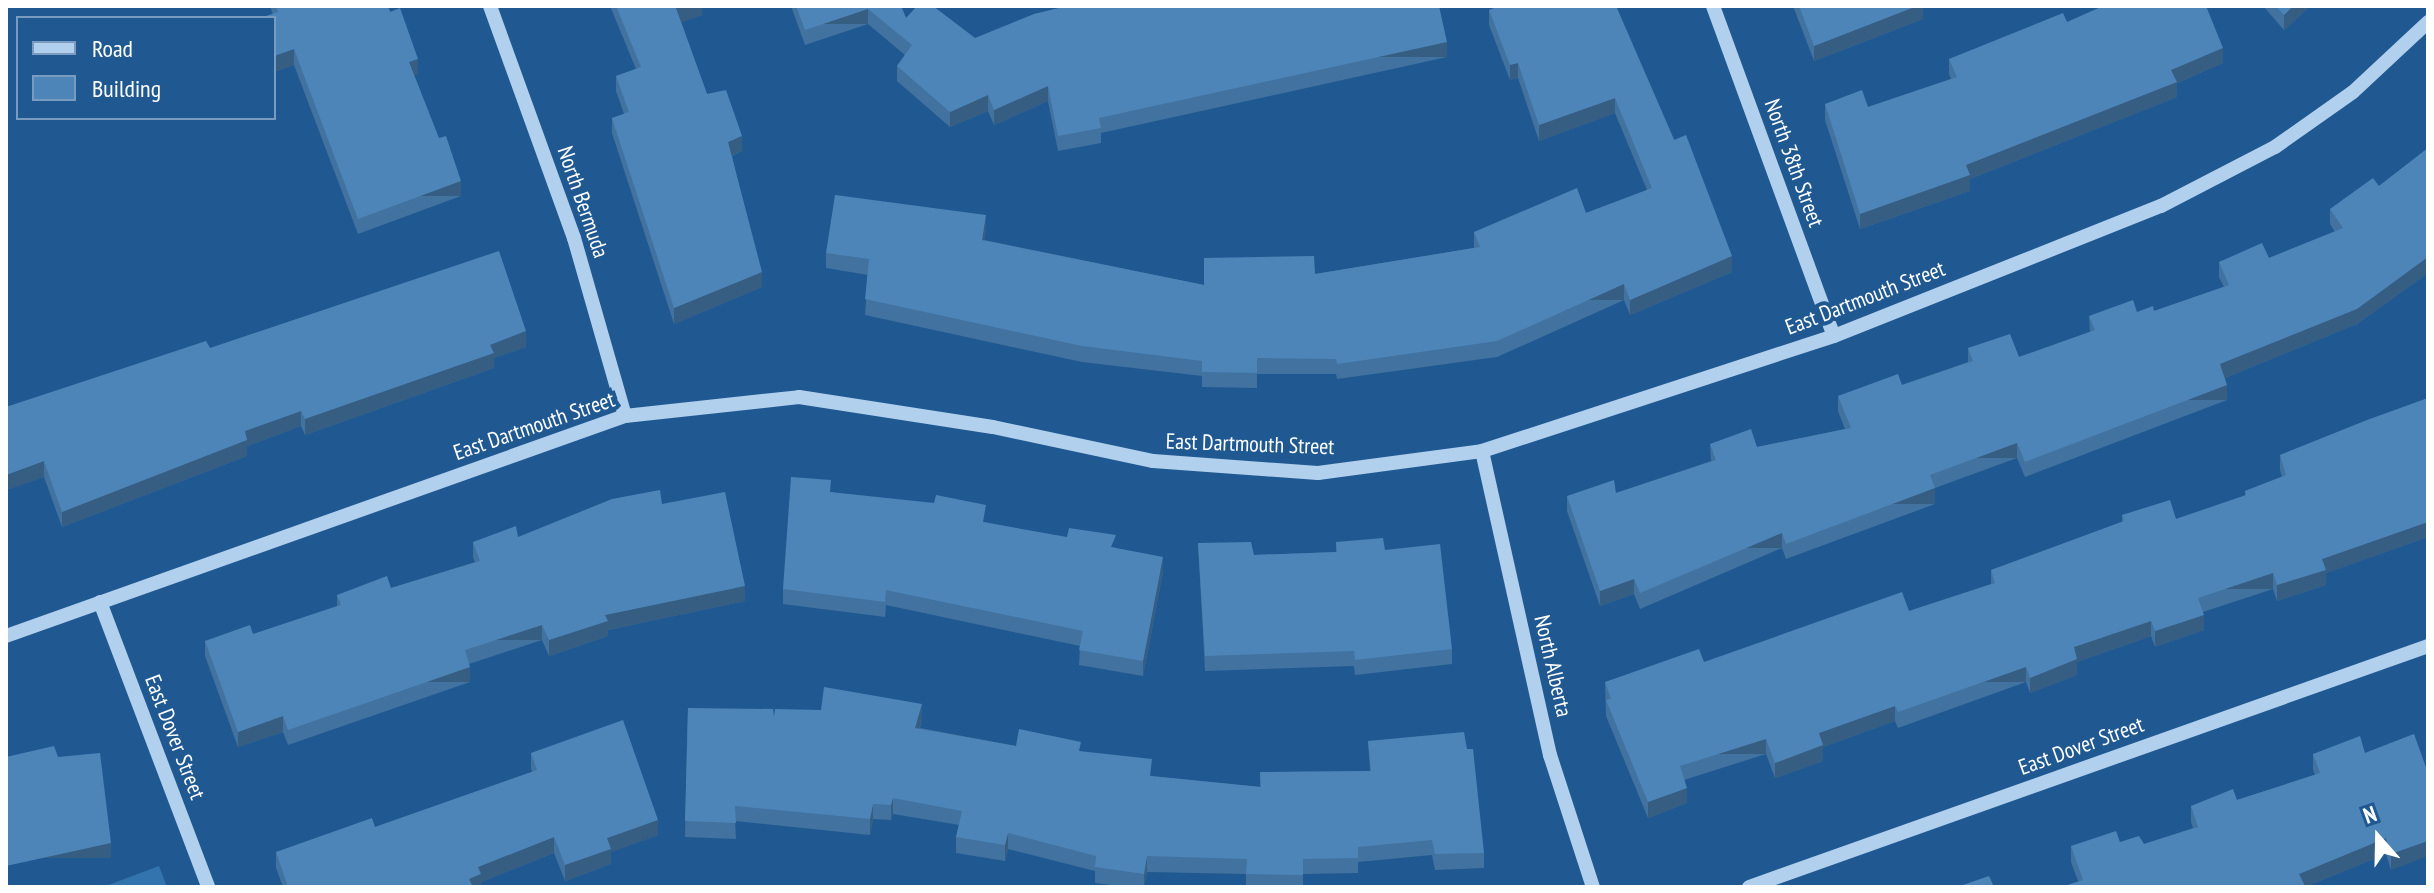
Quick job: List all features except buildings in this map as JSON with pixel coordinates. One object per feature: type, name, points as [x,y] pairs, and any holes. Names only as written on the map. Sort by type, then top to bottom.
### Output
[{"type":"street","name":"North Bermuda","points":[[490,6],[574,238],[625,416]]},
{"type":"street","name":"North 38th Street","points":[[1713,6],[1834,336]]},
{"type":"street","name":"East Dartmouth Street","points":[[6,636],[625,416],[799,397],[993,427],[1153,461],[1318,473],[1482,451],[1834,336],[2161,206],[2275,147],[2353,92],[2428,22]]},
{"type":"street","name":"North Alberta","points":[[1482,451],[1550,755],[1593,887]]},
{"type":"street","name":"East Dover Street","points":[[100,602],[208,887]]},
{"type":"street","name":"East Dover Street","points":[[1749,887],[2428,646]]},
{"type":"shaded area","points":[[159,866],[167,887],[103,887]]}]
